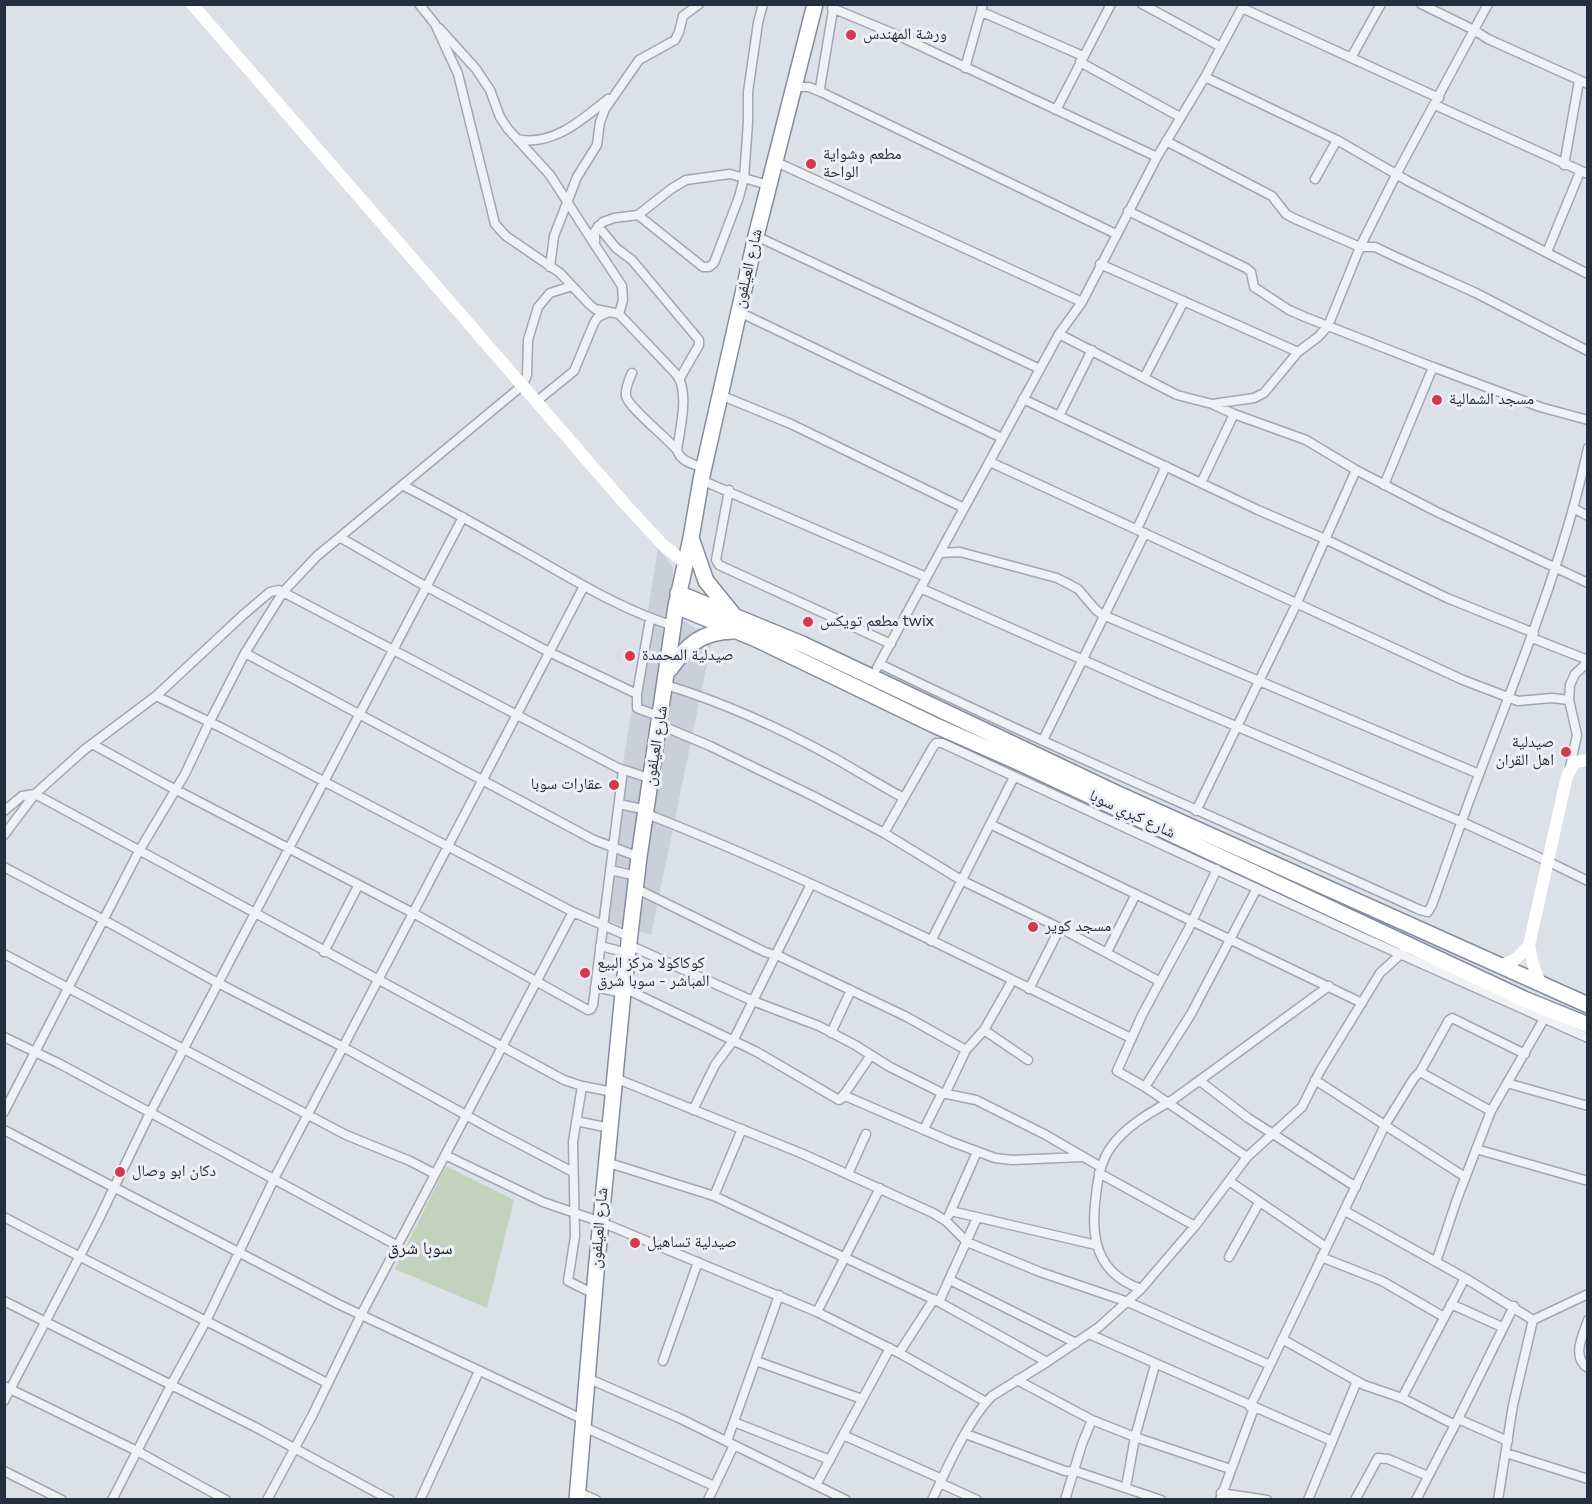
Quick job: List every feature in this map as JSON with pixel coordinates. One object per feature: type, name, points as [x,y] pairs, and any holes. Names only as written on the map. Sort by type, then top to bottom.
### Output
[{"type":"highway","name":"شارع العيلفون","points":[[578,1496],[594,1294],[623,991],[639,857],[677,600],[702,474],[756,236],[815,4]]},
{"type":"highway","points":[[691,538],[706,581],[734,615]]},
{"type":"highway","name":"شارع كبري سوبا","points":[[677,600],[734,615],[876,670],[938,709],[1128,798],[1587,1005]]},
{"type":"highway","name":"شارع كبري سوبا","points":[[677,600],[736,631],[1031,768],[1405,949],[1587,1025]]},
{"type":"highway","points":[[667,678],[686,649],[703,636],[715,632],[736,631]]},
{"type":"highway","points":[[932,724],[938,709]]},
{"type":"street","points":[[192,4],[625,504],[663,545],[685,563]]},
{"type":"street","points":[[418,4],[476,69],[490,90],[500,117],[516,139],[550,175],[622,286],[623,300],[619,314]]},
{"type":"street","points":[[550,267],[554,236],[577,177],[597,145],[600,122],[613,95],[639,60],[675,40],[684,16],[699,4]]},
{"type":"street","points":[[638,215],[703,267],[709,267],[717,256],[744,178],[748,92],[758,22],[763,4]]},
{"type":"street","points":[[1056,110],[1111,4]]},
{"type":"street","points":[[1142,4],[1221,46]]},
{"type":"street","points":[[1352,56],[1381,4]]},
{"type":"street","points":[[1421,4],[1488,39],[1583,83],[1564,165]]},
{"type":"street","points":[[1212,404],[1254,398],[1264,393],[1299,352],[1328,326],[1360,247],[1488,4]]},
{"type":"street","points":[[821,93],[833,6],[1157,157]]},
{"type":"street","points":[[1547,252],[1584,173],[1437,101],[1352,56],[1243,6],[1205,77],[1157,157],[1082,302],[1059,334],[1023,399],[876,670],[1043,740],[1196,811],[1428,912],[1557,567],[1587,448]]},
{"type":"street","points":[[965,68],[983,8],[1082,59],[1180,117]]},
{"type":"street","points":[[435,24],[458,74],[495,224],[506,236],[560,273],[595,309],[619,314],[680,378],[684,391],[677,450]]},
{"type":"street","points":[[1205,77],[1337,140],[1408,181],[1587,274]]},
{"type":"street","points":[[793,87],[808,87],[1116,234]]},
{"type":"street","points":[[516,139],[536,141],[555,136],[613,95]]},
{"type":"street","points":[[1316,179],[1337,140]]},
{"type":"street","points":[[1166,141],[1272,196],[1286,214],[1293,218],[1360,247],[1375,248],[1406,261],[1476,293],[1587,351]]},
{"type":"street","points":[[774,161],[1082,302]]},
{"type":"street","points":[[595,245],[598,226],[607,219],[638,215],[686,180],[730,174],[768,185]]},
{"type":"street","points":[[1128,211],[1246,268],[1251,272],[1254,287],[1259,292],[1289,310],[1540,407],[1587,420]]},
{"type":"street","points":[[598,226],[616,248],[632,260],[699,340],[699,345],[680,378]]},
{"type":"street","points":[[756,236],[1040,369]]},
{"type":"street","points":[[1100,264],[1299,352]]},
{"type":"street","points":[[4,1112],[139,851],[196,753],[245,653],[284,592],[317,556],[523,385],[527,375],[528,340],[538,307],[550,293],[572,286]]},
{"type":"street","points":[[1144,378],[1184,301]]},
{"type":"street","points":[[537,401],[574,371],[594,323],[598,317],[609,312]]},
{"type":"street","points":[[739,312],[1002,438]]},
{"type":"street","points":[[1059,334],[1177,395],[1212,404],[1306,440],[1356,470],[1435,511],[1587,583]]},
{"type":"street","points":[[1059,416],[1092,351]]},
{"type":"street","points":[[1384,485],[1433,367]]},
{"type":"street","points":[[632,373],[626,389],[628,401],[662,433],[684,460],[702,474],[729,490],[926,577]]},
{"type":"street","points":[[720,395],[791,424],[964,508]]},
{"type":"street","points":[[1023,399],[1447,598],[1587,661],[1573,678],[1569,700],[1577,729],[1529,945],[1531,960],[1540,984]]},
{"type":"street","points":[[1201,483],[1234,414]]},
{"type":"street","points":[[990,462],[1410,657],[1509,698],[1518,701],[1552,698],[1569,700]]},
{"type":"street","points":[[1043,740],[1083,659],[1141,531],[1166,466]]},
{"type":"street","points":[[1196,811],[1296,605],[1356,470]]},
{"type":"street","points":[[404,486],[609,600],[650,619],[674,626]]},
{"type":"street","points":[[729,490],[716,560],[718,565],[891,644]]},
{"type":"street","points":[[1573,508],[1587,516]]},
{"type":"street","points":[[4,1401],[8,1387],[79,1257],[150,1113],[463,517]]},
{"type":"street","points":[[340,538],[425,586],[637,694]]},
{"type":"street","points":[[940,553],[960,552],[1058,578],[1078,589],[1103,615],[1479,774]]},
{"type":"street","points":[[112,1500],[206,1320],[274,1179],[584,586]]},
{"type":"street","points":[[920,588],[1158,693],[1462,822],[1587,881]]},
{"type":"street","points":[[4,835],[35,794],[65,766],[156,696],[196,657],[270,592],[279,590],[623,770],[652,779]]},
{"type":"street","points":[[650,619],[637,694],[637,708],[884,833],[961,880],[1060,928],[1160,981]]},
{"type":"street","points":[[245,653],[594,840],[639,857]]},
{"type":"street","points":[[667,678],[836,759],[904,798]]},
{"type":"street","points":[[156,696],[603,926],[629,945],[753,1001],[831,1033],[943,1094],[976,1100],[1044,1134],[1195,1226]]},
{"type":"street","points":[[884,833],[936,743],[942,743],[1257,888],[1405,949],[1544,1019],[1587,1038]]},
{"type":"street","points":[[92,744],[413,914],[588,1010],[592,1008],[623,770]]},
{"type":"street","points":[[1570,768],[1578,761],[1587,760]]},
{"type":"street","points":[[931,941],[1014,777]]},
{"type":"street","points":[[4,810],[22,796],[35,794],[255,915],[564,1080],[582,1086],[614,1085],[693,1110],[880,1188],[946,1221],[967,1242],[1040,1272],[1128,1302],[1270,1365]]},
{"type":"street","points":[[619,804],[647,812],[811,884],[1131,1038]]},
{"type":"street","points":[[990,824],[1362,1002]]},
{"type":"street","points":[[4,867],[573,1172]]},
{"type":"street","points":[[1217,869],[1131,1038],[1117,1071],[1145,1087],[1247,1157]]},
{"type":"street","points":[[610,870],[765,952],[775,954],[905,1016],[966,1050]]},
{"type":"street","points":[[693,1110],[715,1065],[733,1041],[811,884]]},
{"type":"street","points":[[324,952],[358,885]]},
{"type":"street","points":[[1145,1087],[1191,1014],[1257,888]]},
{"type":"street","points":[[1107,952],[1136,894]]},
{"type":"street","points":[[267,1500],[360,1315],[573,912]]},
{"type":"street","points":[[1029,989],[1060,928]]},
{"type":"street","points":[[600,946],[629,945]]},
{"type":"street","points":[[1501,966],[1516,959],[1529,945]]},
{"type":"street","points":[[932,1500],[966,1434],[986,1402],[1089,1334],[1128,1302],[1195,1226],[1247,1157],[1302,1107],[1315,1080],[1380,973],[1405,949]]},
{"type":"street","points":[[4,954],[346,1135],[410,1161],[435,1174]]},
{"type":"street","points":[[924,1130],[966,1050],[984,1030],[1012,981]]},
{"type":"street","points":[[1141,1289],[1116,1274],[1100,1254],[1096,1245],[1093,1218],[1100,1170],[1113,1144],[1150,1114],[1200,1081],[1329,986]]},
{"type":"street","points":[[595,987],[623,991],[757,1052],[841,1100],[871,1055]]},
{"type":"street","points":[[831,1033],[851,990]]},
{"type":"street","points":[[1267,1500],[1220,1496],[1252,1407],[1270,1365],[1385,1125],[1413,1078],[1420,1072],[1451,1018],[1526,1054]]},
{"type":"street","points":[[1436,1262],[1491,1111],[1526,1054],[1544,1019]]},
{"type":"street","points":[[984,1030],[1028,1060]]},
{"type":"street","points":[[4,1037],[60,1064],[398,1246]]},
{"type":"street","points":[[1420,1072],[1491,1111]]},
{"type":"street","points":[[1315,1080],[1466,1177]]},
{"type":"street","points":[[1200,1081],[1248,1118],[1356,1186]]},
{"type":"street","points":[[1507,1083],[1587,1106]]},
{"type":"street","points":[[582,1086],[573,1142],[575,1236],[568,1283],[594,1294]]},
{"type":"street","points":[[843,1095],[977,1152],[1006,1160],[1083,1157]]},
{"type":"street","points":[[576,1121],[610,1128]]},
{"type":"street","points":[[4,1130],[360,1315],[714,1486]]},
{"type":"street","points":[[714,1196],[742,1130]]},
{"type":"street","points":[[848,1174],[866,1134]]},
{"type":"street","points":[[1476,1149],[1587,1181]]},
{"type":"street","points":[[946,1221],[977,1152]]},
{"type":"street","points":[[445,1155],[543,1202],[601,1222],[817,1312],[890,1348],[986,1402]]},
{"type":"street","points":[[606,1162],[714,1196],[937,1300],[1047,1362]]},
{"type":"street","points":[[1229,1181],[1326,1248]]},
{"type":"street","points":[[817,1312],[880,1188]]},
{"type":"street","points":[[1229,1257],[1259,1203]]},
{"type":"street","points":[[951,1211],[1096,1245]]},
{"type":"street","points":[[1344,1211],[1514,1306],[1533,1320]]},
{"type":"street","points":[[4,1217],[327,1383]]},
{"type":"street","points":[[899,1353],[950,1280],[976,1218]]},
{"type":"street","points":[[1321,1257],[1382,1281],[1444,1317]]},
{"type":"street","points":[[663,1361],[698,1262]]},
{"type":"street","points":[[1402,1398],[1465,1278]]},
{"type":"street","points":[[950,1280],[1076,1343]]},
{"type":"street","points":[[1533,1320],[1587,1294]]},
{"type":"street","points":[[708,1500],[731,1443],[734,1422],[779,1295]]},
{"type":"street","points":[[4,1300],[295,1448],[390,1500]]},
{"type":"street","points":[[1451,1304],[1502,1327]]},
{"type":"street","points":[[1416,1500],[1514,1306]]},
{"type":"street","points":[[1498,1500],[1516,1388],[1533,1320]]},
{"type":"street","points":[[1587,1320],[1578,1355],[1582,1364],[1587,1368]]},
{"type":"street","points":[[1089,1334],[1332,1441]]},
{"type":"street","points":[[1282,1339],[1371,1388],[1402,1398],[1508,1441]]},
{"type":"street","points":[[816,1485],[890,1348]]},
{"type":"street","points":[[756,1361],[862,1400]]},
{"type":"street","points":[[1126,1500],[1135,1437],[1155,1365]]},
{"type":"street","points":[[420,1500],[479,1371]]},
{"type":"street","points":[[587,1378],[731,1443],[846,1500]]},
{"type":"street","points":[[1017,1380],[1092,1420],[1135,1437],[1230,1468]]},
{"type":"street","points":[[1308,1500],[1357,1381]]},
{"type":"street","points":[[8,1387],[137,1451],[226,1500]]},
{"type":"street","points":[[1065,1500],[1092,1420]]},
{"type":"street","points":[[734,1422],[830,1460]]},
{"type":"street","points":[[966,1434],[1065,1471],[1073,1471],[1161,1500]]},
{"type":"street","points":[[843,1435],[976,1500]]},
{"type":"street","points":[[1506,1453],[1587,1479]]},
{"type":"street","points":[[1354,1500],[1378,1458],[1388,1458],[1428,1476]]},
{"type":"street","points":[[4,1471],[62,1500]]},
{"type":"street","points":[[578,1496],[596,1500]]},
{"type":"shaded area","points":[[658,548],[673,567],[670,615],[686,622],[712,640],[651,935],[598,918]]},
{"type":"green space","points":[[446,1166],[514,1200],[487,1308],[395,1269]]},
{"type":"place","name":"ورشة المهندس","points":[[851,35]]},
{"type":"place","name":"مطعم وشواية الواحة","points":[[811,164]]},
{"type":"place","name":"مسجد الشمالية","points":[[1437,400]]},
{"type":"place","name":"مطعم تويكس twix","points":[[808,622]]},
{"type":"place","name":"صيدلية المحمدة","points":[[630,656]]},
{"type":"place","name":"صيدلية اهل القران","points":[[1566,752]]},
{"type":"place","name":"عقارات سوبا","points":[[614,785]]},
{"type":"place","name":"مسجد كوير","points":[[1033,927]]},
{"type":"place","name":"كوكاكولا مركز البيع المباشر - سوبا شرق","points":[[585,973]]},
{"type":"place","name":"دكان ابو وصال","points":[[120,1172]]},
{"type":"place","name":"صيدلية تساهيل","points":[[635,1243]]},
{"type":"district","name":"سوبا شرق","points":[[420,1250]]}]
